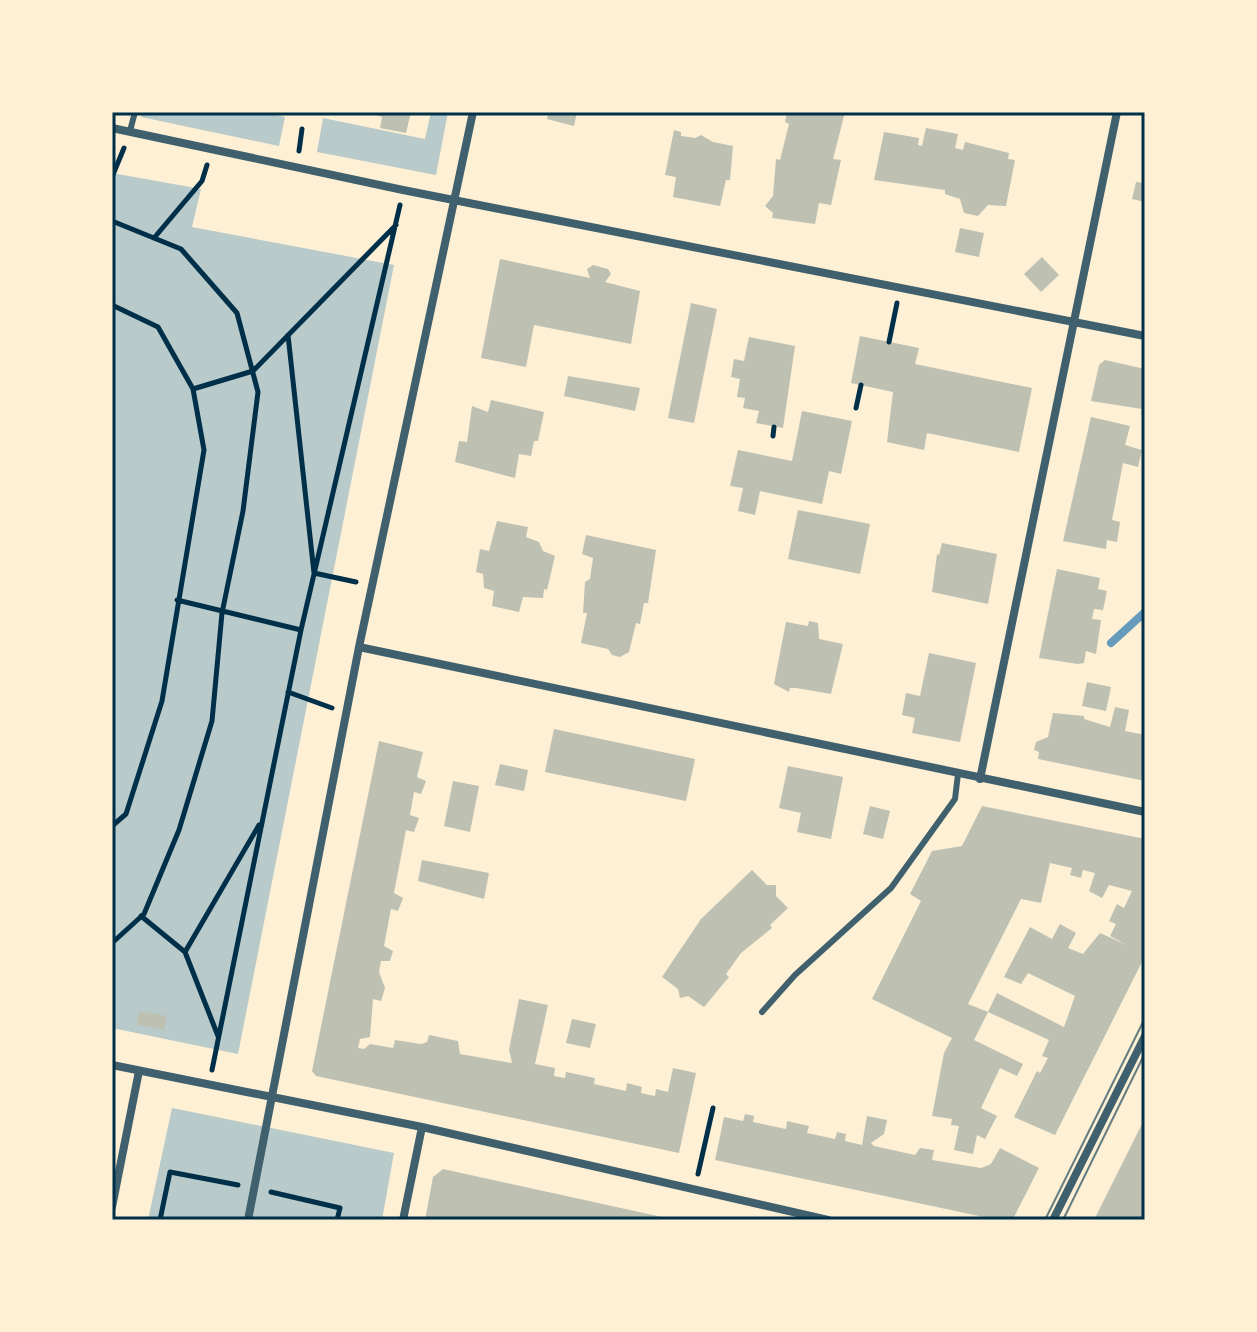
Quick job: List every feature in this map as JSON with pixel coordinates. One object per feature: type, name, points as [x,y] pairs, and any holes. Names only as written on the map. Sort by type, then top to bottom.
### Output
[{"type":"street","points":[[248,1220],[359,647],[473,112]]},
{"type":"street","points":[[980,779],[1117,112]]},
{"type":"street","points":[[112,128],[403,190],[1145,336]]},
{"type":"street","points":[[359,647],[1145,812]]},
{"type":"street","points":[[1053,1220],[1145,1036]]},
{"type":"street","points":[[112,1065],[422,1127],[828,1220]]},
{"type":"street","points":[[112,1207],[139,1071]]},
{"type":"street","points":[[403,1220],[422,1127]]},
{"type":"lane","points":[[130,131],[135,112]]},
{"type":"lane","points":[[762,1012],[795,975],[891,888],[955,799],[958,774]]},
{"type":"path","points":[[112,177],[130,131]]},
{"type":"path","points":[[154,238],[202,181],[211,149]]},
{"type":"path","points":[[210,1083],[301,630],[403,190]]},
{"type":"path","points":[[112,221],[181,249],[237,313],[258,392],[247,481],[223,610],[212,721],[179,830],[141,916],[112,943]]},
{"type":"path","points":[[193,389],[253,371],[396,224]]},
{"type":"path","points":[[889,342],[900,287]]},
{"type":"path","points":[[112,305],[158,327],[193,389],[204,450],[162,701],[126,814],[112,826]]},
{"type":"path","points":[[288,335],[314,573]]},
{"type":"path","points":[[856,408],[861,385]]},
{"type":"path","points":[[773,436],[774,427]]},
{"type":"path","points":[[314,573],[373,586]]},
{"type":"path","points":[[177,600],[301,630]]},
{"type":"path","points":[[288,692],[346,713]]},
{"type":"path","points":[[185,952],[263,819]]},
{"type":"path","points":[[141,916],[185,952],[219,1038]]},
{"type":"path","points":[[694,1190],[713,1108]]},
{"type":"path","points":[[160,1220],[170,1172]]},
{"type":"shaded area","points":[[142,112],[263,112],[285,117],[279,146],[141,117]]},
{"type":"shaded area","points":[[431,112],[448,112],[436,175],[317,152],[323,118],[425,139]]},
{"type":"shaded area","points":[[112,173],[201,189],[192,227],[394,265],[238,1054],[112,1028]]},
{"type":"shaded area","points":[[172,1108],[394,1153],[382,1220],[148,1220]]},
{"type":"building","points":[[367,112],[411,112],[406,133],[380,128],[382,117]]},
{"type":"building","points":[[549,112],[577,112],[574,126],[547,119]]},
{"type":"building","points":[[787,112],[845,112],[833,159],[841,160],[831,205],[819,203],[815,224],[772,218],[773,213],[765,206],[773,196],[776,159],[780,160],[789,124],[785,122]]},
{"type":"building","points":[[926,128],[958,134],[955,148],[963,150],[965,142],[1009,153],[1008,159],[1015,160],[1006,206],[988,205],[978,216],[964,213],[960,199],[945,194],[945,190],[874,180],[884,132],[919,138],[918,145],[922,146]]},
{"type":"building","points":[[674,130],[681,132],[681,136],[695,138],[701,135],[713,142],[733,146],[730,180],[726,180],[720,206],[673,197],[676,177],[665,175]]},
{"type":"building","points":[[1136,182],[1145,183],[1145,202],[1132,199]]},
{"type":"building","points":[[960,228],[984,233],[979,257],[955,252]]},
{"type":"building","points":[[1042,257],[1059,275],[1041,292],[1024,274]]},
{"type":"building","points":[[500,259],[590,278],[587,269],[593,265],[608,269],[611,274],[605,282],[640,291],[631,344],[534,325],[526,367],[481,358]]},
{"type":"building","points":[[691,303],[717,309],[694,423],[668,418]]},
{"type":"building","points":[[860,336],[919,348],[915,364],[1032,388],[1019,452],[927,433],[924,450],[887,442],[893,392],[851,383]]},
{"type":"building","points":[[749,337],[795,346],[783,428],[756,423],[759,411],[743,408],[745,398],[737,397],[740,379],[731,377],[734,359],[744,361]]},
{"type":"building","points":[[1105,360],[1145,369],[1145,415],[1141,414],[1142,409],[1091,401],[1099,365]]},
{"type":"building","points":[[568,376],[640,388],[635,411],[564,396]]},
{"type":"building","points":[[491,400],[544,412],[538,441],[534,441],[531,456],[519,454],[515,478],[455,462],[459,441],[467,442],[472,406],[488,412]]},
{"type":"building","points":[[802,411],[852,421],[841,474],[829,471],[822,504],[760,491],[755,515],[738,511],[743,488],[730,486],[738,450],[792,461]]},
{"type":"building","points":[[1091,417],[1130,426],[1125,445],[1142,450],[1138,467],[1123,463],[1112,520],[1120,522],[1117,542],[1107,540],[1106,549],[1063,541]]},
{"type":"building","points":[[798,510],[870,524],[860,574],[788,559]]},
{"type":"building","points":[[497,521],[528,527],[526,537],[539,542],[543,551],[555,556],[543,598],[523,597],[519,612],[492,606],[494,591],[484,588],[483,574],[476,572],[480,549],[489,551]]},
{"type":"building","points":[[586,535],[656,550],[648,603],[644,603],[640,624],[636,623],[629,652],[620,657],[612,655],[608,649],[581,643],[587,613],[583,613],[585,582],[590,579],[593,558],[582,554]]},
{"type":"building","points":[[942,543],[997,554],[988,604],[932,592],[937,554]]},
{"type":"building","points":[[1057,569],[1100,578],[1098,589],[1107,591],[1103,610],[1094,609],[1092,619],[1101,620],[1096,654],[1086,651],[1084,663],[1039,658]]},
{"type":"building","points":[[809,621],[818,623],[819,639],[843,644],[831,694],[796,688],[790,688],[789,692],[774,684],[786,622],[808,626]]},
{"type":"building","points":[[929,653],[976,663],[960,742],[912,733],[915,718],[902,715],[906,693],[920,696]]},
{"type":"building","points":[[1087,682],[1111,687],[1106,711],[1082,706]]},
{"type":"building","points":[[1115,707],[1129,710],[1125,731],[1145,735],[1145,781],[1038,759],[1039,752],[1034,750],[1036,742],[1048,737],[1053,713],[1084,716],[1084,719],[1110,727]]},
{"type":"building","points":[[554,729],[695,759],[686,801],[545,772]]},
{"type":"building","points":[[379,741],[423,752],[417,777],[426,781],[421,794],[414,792],[410,815],[419,818],[414,832],[406,830],[394,893],[403,898],[398,911],[391,909],[384,946],[393,951],[390,961],[381,961],[379,972],[385,988],[381,1001],[373,999],[370,1037],[360,1039],[358,1048],[364,1049],[370,1044],[393,1048],[395,1040],[421,1044],[427,1042],[429,1035],[458,1041],[460,1054],[512,1063],[509,1050],[519,999],[548,1005],[535,1064],[555,1068],[554,1076],[565,1078],[566,1072],[595,1078],[594,1084],[626,1091],[627,1083],[642,1087],[641,1093],[655,1096],[656,1089],[668,1092],[673,1068],[696,1073],[679,1153],[316,1076],[312,1071]]},
{"type":"building","points":[[500,764],[528,770],[524,791],[495,785]]},
{"type":"building","points":[[788,766],[843,777],[831,839],[797,832],[801,813],[779,808]]},
{"type":"building","points":[[453,781],[479,786],[470,832],[444,826]]},
{"type":"building","points":[[870,806],[890,811],[883,839],[863,834]]},
{"type":"building","points":[[982,806],[1145,839],[1145,956],[1055,1135],[1014,1117],[1037,1071],[1040,1073],[1048,1058],[1042,1056],[1049,1040],[988,1012],[974,1040],[1023,1064],[1017,1076],[1000,1068],[981,1108],[997,1116],[985,1139],[977,1135],[973,1154],[954,1150],[959,1126],[951,1125],[952,1119],[932,1116],[944,1053],[952,1038],[872,999],[921,901],[910,894],[932,851],[962,846]],"holes":[[[1050,863],[1072,868],[1070,875],[1081,878],[1083,870],[1095,873],[1089,891],[1102,898],[1109,885],[1132,891],[1124,908],[1117,904],[1109,921],[1116,924],[1110,936],[1127,945],[1100,933],[1083,954],[1068,948],[1076,933],[1060,924],[1052,939],[1030,927],[1004,977],[1021,984],[1028,973],[1075,996],[1064,1027],[997,993],[988,1012],[968,1004],[1021,899],[1041,903]]]},
{"type":"building","points":[[422,860],[489,873],[484,899],[418,881]]},
{"type":"building","points":[[752,870],[767,885],[776,885],[776,896],[788,908],[770,925],[772,928],[741,953],[726,974],[729,977],[704,1007],[688,996],[680,998],[678,989],[662,977],[701,919]]},
{"type":"building","points":[[139,1011],[167,1016],[164,1030],[137,1025]]},
{"type":"building","points":[[572,1019],[596,1024],[590,1048],[566,1043]]},
{"type":"building","points":[[745,1114],[754,1116],[753,1122],[786,1129],[787,1121],[809,1126],[807,1133],[835,1139],[837,1132],[846,1134],[845,1141],[862,1145],[867,1116],[887,1120],[884,1134],[871,1143],[874,1146],[915,1155],[920,1148],[934,1150],[932,1160],[981,1168],[991,1164],[1000,1148],[1039,1168],[1014,1217],[998,1220],[715,1160],[724,1117],[743,1121]]},
{"type":"building","points":[[1145,1118],[1145,1197],[1142,1204],[1145,1220],[1094,1220]]},
{"type":"building","points":[[443,1169],[662,1217],[662,1220],[425,1220],[433,1177]]},
{"type":"waterway","points":[[1111,643],[1145,612]]},
{"type":"tram line","points":[[1045,1220],[1145,1018]]},
{"type":"tram line","points":[[1063,1220],[1145,1053]]}]
